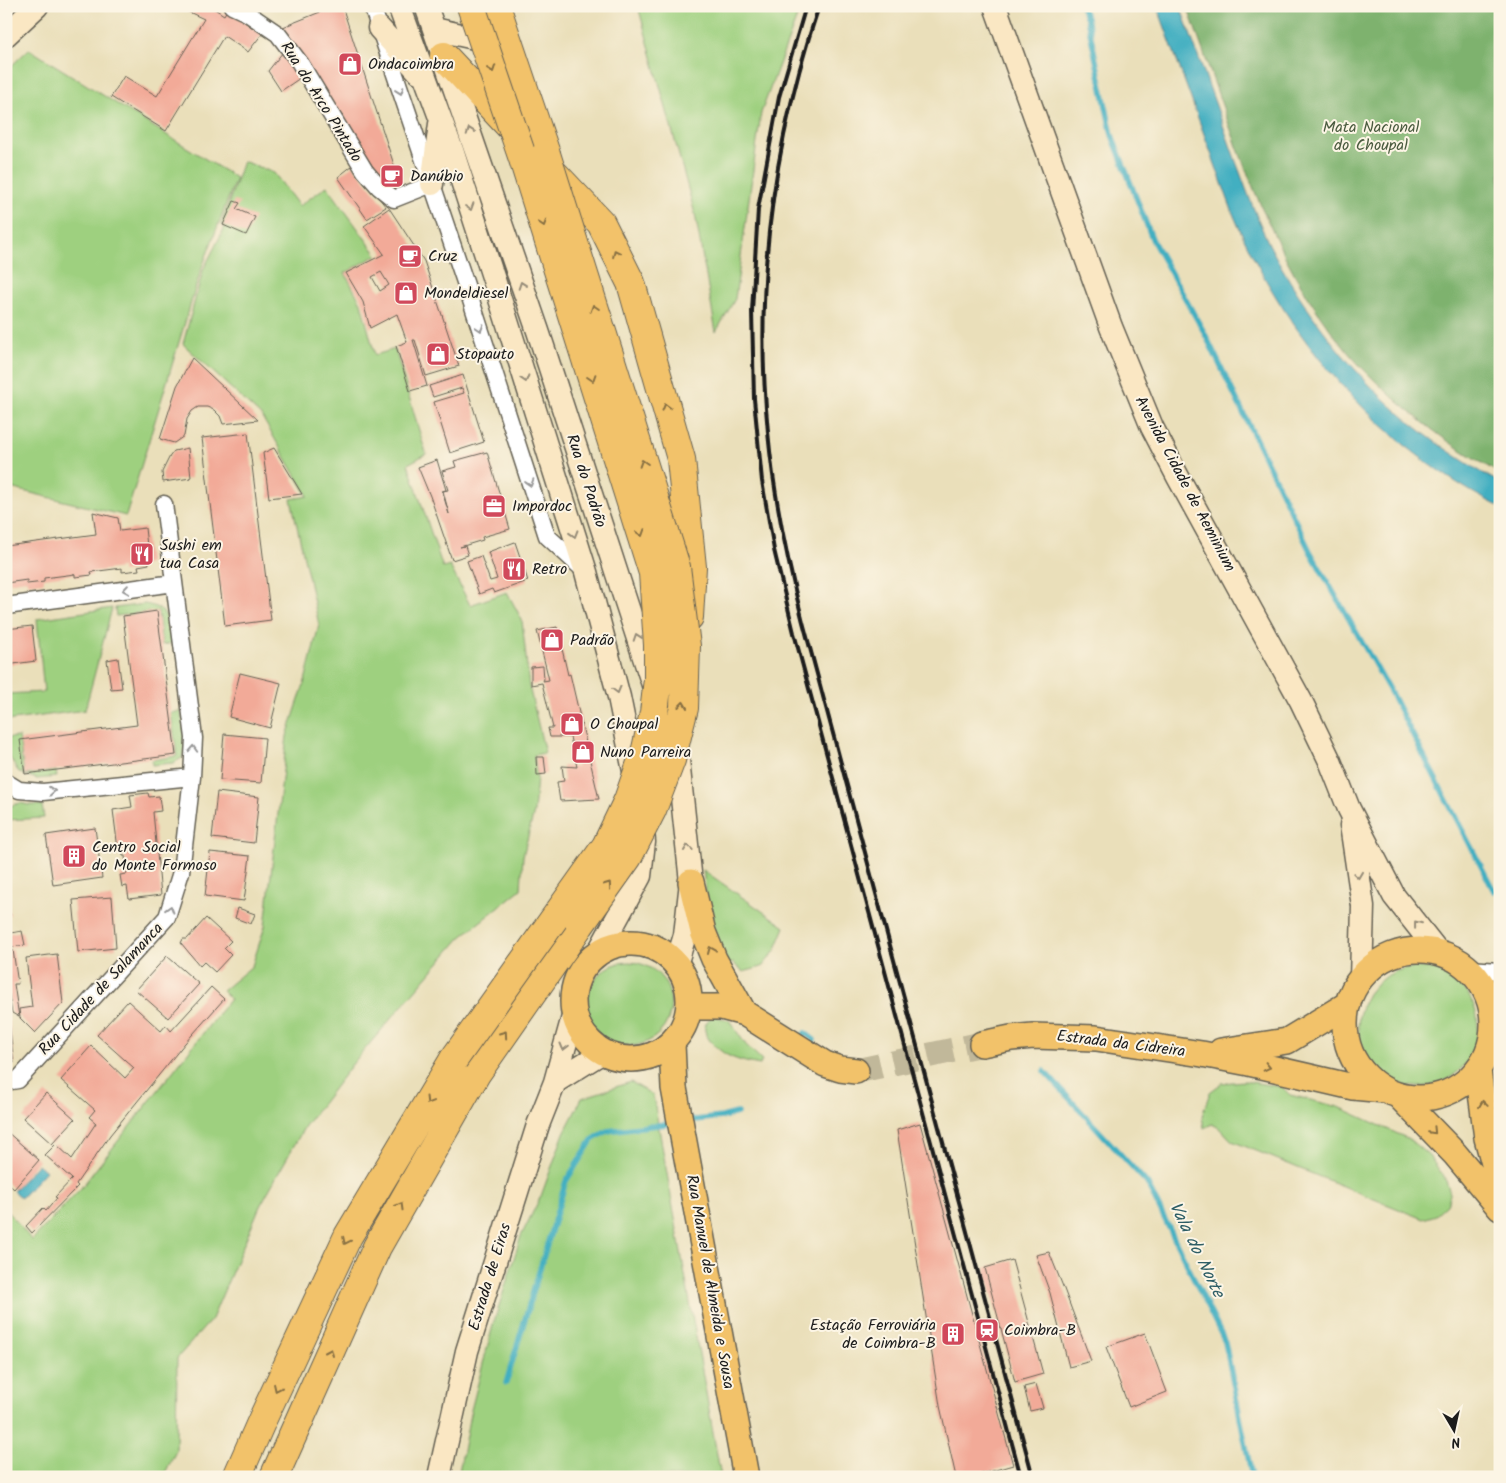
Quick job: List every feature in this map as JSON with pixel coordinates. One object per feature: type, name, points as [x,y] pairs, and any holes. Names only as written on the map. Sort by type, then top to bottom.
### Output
[{"type":"highway","points":[[237,1477],[348,1236],[454,1059],[606,846],[628,800],[646,749],[654,713],[658,680],[658,645],[653,573],[523,159],[471,6]]},
{"type":"highway","points":[[496,6],[546,154],[676,567],[686,646]]},
{"type":"highway","points":[[274,1477],[377,1247],[476,1074],[628,857],[652,810],[671,760],[684,708],[686,646],[692,567],[680,459],[631,283],[601,223],[444,56]]},
{"type":"main road","points":[[6,35],[37,6]]},
{"type":"main road","name":"Rua do Padrão","points":[[399,6],[441,121],[494,280],[586,572],[621,705],[635,769],[644,842],[640,876],[598,953]]},
{"type":"main road","name":"Rua do Padrão","points":[[426,6],[538,331],[678,760],[691,882],[680,970]]},
{"type":"main road","name":"Avenida Cidade de Aeminium","points":[[995,6],[1112,327],[1149,419],[1178,476],[1302,701],[1330,761],[1349,809],[1394,896],[1439,953]]},
{"type":"main road","points":[[379,28],[426,78]]},
{"type":"main road","points":[[434,29],[488,41]]},
{"type":"main road","points":[[432,184],[441,121]]},
{"type":"main road","name":"Avenida Cidade de Aeminium","points":[[1349,809],[1363,906],[1361,979]]},
{"type":"main road","points":[[691,882],[703,932],[714,959],[739,1003]]},
{"type":"main road","points":[[680,970],[688,991],[689,1007],[687,1022],[680,1035],[672,1044],[660,1052],[645,1057],[619,1058],[603,1052],[590,1042],[580,1029],[574,1013],[573,996],[577,980],[585,965],[598,953],[614,946],[631,943],[648,945],[664,953],[680,970],[739,1003],[825,1064],[840,1069],[856,1071]]},
{"type":"main road","name":"Estrada da Cidreira","points":[[982,1044],[1022,1036],[1096,1038],[1202,1054],[1354,1087],[1392,1093],[1416,1098],[1434,1097],[1450,1092],[1465,1082],[1478,1070],[1495,1041],[1490,1003],[1478,978],[1455,959],[1439,953],[1422,950],[1404,952],[1373,966],[1353,991],[1348,1004],[1345,1021],[1346,1038],[1351,1054],[1360,1069],[1371,1081],[1392,1093],[1455,1154],[1500,1208]]},
{"type":"main road","points":[[689,1007],[721,1008],[739,1003]]},
{"type":"main road","name":"Estrada da Cidreira","points":[[1202,1054],[1287,1041],[1348,1004]]},
{"type":"main road","name":"Estrada de Eiras","points":[[439,1477],[467,1351],[538,1126],[555,1082],[574,1013]]},
{"type":"main road","name":"Rua Manuel de Almeida e Sousa","points":[[672,1044],[675,1095],[746,1477]]},
{"type":"main road","points":[[555,1082],[603,1052]]},
{"type":"main road","points":[[645,1057],[675,1095]]},
{"type":"main road","points":[[1478,1070],[1487,1138],[1500,1186]]},
{"type":"street","name":"Rua do Arco Pintado","points":[[232,6],[247,13],[278,34],[300,63],[365,171],[379,187],[394,199],[432,184]]},
{"type":"street","points":[[372,6],[547,536],[586,572]]},
{"type":"street","name":"Rua Cidade de Salamanca","points":[[6,1082],[18,1080],[167,917],[180,872],[192,777],[194,738],[164,504]]},
{"type":"street","points":[[6,606],[174,583]]},
{"type":"street","points":[[6,782],[19,790],[43,792],[192,777]]},
{"type":"street","points":[[1468,969],[1500,971]]},
{"type":"green space","points":[[638,6],[801,6],[761,113],[735,299],[716,332],[695,214]]},
{"type":"green space","name":"Mata Nacional do Choupal","points":[[1187,6],[1500,6],[1500,474],[1449,442],[1396,400],[1352,357],[1322,319],[1274,235],[1254,190]]},
{"type":"green space","points":[[29,49],[236,178],[201,270],[126,516],[6,487],[6,71]]},
{"type":"green space","points":[[243,161],[274,173],[299,206],[327,186],[377,255],[345,273],[361,303],[375,355],[395,349],[426,454],[408,464],[443,568],[450,566],[470,605],[507,592],[522,620],[529,686],[545,753],[534,755],[537,778],[534,812],[523,856],[521,889],[460,938],[354,1062],[305,1126],[260,1206],[212,1319],[177,1358],[176,1451],[163,1477],[6,1477],[6,1210],[32,1240],[81,1188],[230,999],[222,991],[252,966],[265,926],[287,736],[305,681],[319,625],[291,499],[308,496],[262,417],[183,344],[203,270],[225,227],[221,225]]},
{"type":"green space","points":[[145,604],[159,609],[167,617],[173,643],[162,645],[158,611],[116,616],[115,608]]},
{"type":"green space","points":[[112,608],[85,710],[6,721],[6,694],[44,692],[37,619]]},
{"type":"green space","points":[[181,711],[186,743],[182,758],[173,763],[152,765],[152,760],[177,756],[171,713]]},
{"type":"green space","points":[[19,737],[24,775],[18,771],[6,751],[6,738]]},
{"type":"green space","points":[[56,771],[57,777],[37,779],[25,775]]},
{"type":"green space","points":[[20,803],[42,805],[44,818],[6,820],[6,807]]},
{"type":"green space","points":[[703,870],[785,927],[775,951],[762,967],[743,972],[733,963],[728,965],[710,928]]},
{"type":"green space","points":[[629,962],[652,969],[664,981],[671,1004],[664,1027],[652,1039],[629,1046],[606,1039],[594,1027],[587,1004],[594,981],[606,969]]},
{"type":"green space","points":[[1418,967],[1441,971],[1461,984],[1474,1004],[1478,1027],[1474,1050],[1461,1070],[1441,1083],[1418,1087],[1395,1083],[1375,1070],[1362,1050],[1358,1027],[1362,1004],[1375,984],[1395,971]]},
{"type":"green space","points":[[713,1016],[729,1020],[746,1045],[762,1060],[760,1065],[733,1058],[711,1042],[705,1032],[705,1027],[707,1021]]},
{"type":"green space","points":[[1500,1066],[1500,1126],[1493,1089]]},
{"type":"green space","points":[[1244,1081],[1282,1087],[1290,1095],[1339,1107],[1409,1139],[1429,1156],[1445,1178],[1450,1193],[1447,1205],[1436,1215],[1423,1219],[1232,1141],[1221,1129],[1212,1124],[1204,1128],[1202,1116],[1210,1092],[1222,1083]]},
{"type":"green space","points":[[631,1082],[653,1095],[721,1477],[458,1477],[470,1414],[493,1325],[521,1236],[541,1196],[564,1133],[582,1098]]},
{"type":"water","points":[[1157,6],[1180,6],[1253,207],[1269,244],[1314,318],[1350,364],[1390,405],[1433,440],[1500,483],[1500,507],[1456,482],[1415,453],[1377,421],[1342,385],[1309,346],[1255,261],[1234,216]]},
{"type":"water","points":[[38,1164],[46,1171],[21,1198],[13,1191]]},
{"type":"building","points":[[176,6],[210,6],[224,15],[227,10],[262,34],[248,52],[224,36],[166,131],[111,97],[124,76],[157,96],[204,19]]},
{"type":"building","points":[[335,6],[342,6],[397,174],[398,178],[394,184],[389,185],[382,181],[346,125],[342,115],[340,117],[278,29]]},
{"type":"building","points":[[283,52],[300,78],[281,91],[268,71]]},
{"type":"building","points":[[353,165],[386,207],[367,219],[338,177]]},
{"type":"building","points":[[234,201],[240,203],[236,209],[255,217],[246,235],[223,225]]},
{"type":"building","points":[[389,208],[424,261],[459,366],[426,376],[415,340],[413,340],[427,386],[410,391],[396,346],[407,342],[397,314],[370,328],[363,302],[346,273],[384,254],[364,226]],"holes":[[[381,272],[389,285],[380,291],[372,277]]]},
{"type":"building","points":[[192,358],[258,420],[223,424],[220,416],[214,410],[207,407],[198,407],[192,411],[187,419],[184,436],[174,443],[160,439],[177,386]]},
{"type":"building","points":[[463,375],[484,442],[450,453],[434,402],[464,393],[462,388],[433,397],[429,386]]},
{"type":"building","points":[[248,433],[271,620],[225,626],[202,438]]},
{"type":"building","points":[[188,448],[191,478],[163,482],[162,472],[170,456],[174,451]]},
{"type":"building","points":[[274,448],[302,494],[269,498],[263,453]]},
{"type":"building","points":[[487,452],[510,529],[482,537],[483,540],[460,547],[465,546],[468,555],[452,560],[418,467],[437,460],[446,490],[442,491],[449,514],[443,491],[448,490],[442,471],[456,467],[454,461]]},
{"type":"building","points":[[93,512],[118,518],[120,531],[145,528],[149,564],[138,566],[139,570],[122,572],[122,568],[91,572],[92,575],[75,577],[75,574],[44,578],[44,582],[27,584],[27,580],[6,583],[6,546],[96,534]]},
{"type":"building","points":[[515,542],[528,581],[494,593],[492,589],[479,594],[467,561],[481,556],[490,581],[497,579],[488,552]]},
{"type":"building","points":[[157,611],[176,755],[25,774],[20,740],[137,725],[123,616]]},
{"type":"building","points":[[32,626],[36,661],[6,665],[6,629]]},
{"type":"building","points":[[557,627],[599,799],[560,801],[557,782],[564,781],[562,766],[577,767],[570,737],[550,737],[548,728],[553,728],[542,683],[531,685],[531,667],[543,666],[543,681],[549,680],[537,631]]},
{"type":"building","points":[[118,658],[122,688],[111,689],[107,660]]},
{"type":"building","points":[[240,673],[281,683],[270,728],[229,717]]},
{"type":"building","points":[[224,734],[265,738],[261,783],[220,780]]},
{"type":"building","points":[[536,757],[544,757],[546,774],[537,775]]},
{"type":"building","points":[[217,792],[259,797],[254,843],[212,838]]},
{"type":"building","points":[[148,793],[149,797],[159,796],[161,811],[153,812],[161,895],[129,899],[127,886],[122,887],[120,875],[127,874],[125,856],[123,856],[122,849],[118,849],[113,810],[132,807],[130,795]]},
{"type":"building","name":"Centro Social do Monte Formoso","points":[[95,828],[102,878],[53,885],[46,835]]},
{"type":"building","points":[[210,852],[250,856],[244,901],[205,896]]},
{"type":"building","points":[[6,897],[10,915],[6,916]]},
{"type":"building","points":[[112,897],[116,948],[78,952],[73,900]]},
{"type":"building","points":[[238,908],[255,914],[251,924],[235,918]]},
{"type":"building","points":[[206,918],[231,941],[224,948],[231,955],[215,972],[204,962],[200,966],[181,943]]},
{"type":"building","points":[[22,931],[25,945],[6,948],[6,934]]},
{"type":"building","points":[[6,950],[13,950],[18,984],[14,984],[19,1017],[12,1013],[6,979]]},
{"type":"building","points":[[57,954],[63,1003],[35,1033],[20,1018],[19,1009],[32,1007],[26,958]]},
{"type":"building","points":[[167,956],[199,984],[168,1018],[136,990]]},
{"type":"building","points":[[211,987],[224,999],[185,1043],[110,1135],[76,1184],[78,1186],[32,1233],[26,1226],[43,1208],[46,1211],[57,1198],[55,1197],[72,1179],[45,1155],[56,1144],[72,1159],[96,1123],[89,1117],[95,1110],[61,1080],[91,1046],[125,1078],[134,1068],[97,1035],[128,1001],[161,1031],[166,1025],[171,1031]]},
{"type":"building","points":[[6,1022],[9,1022],[14,1063],[6,1064]]},
{"type":"building","points":[[46,1093],[75,1119],[52,1144],[23,1118]]},
{"type":"building","points":[[920,1123],[1013,1465],[971,1477],[956,1477],[940,1406],[897,1130]]},
{"type":"building","points":[[6,1131],[39,1160],[14,1189],[6,1182]]},
{"type":"building","points":[[1049,1252],[1091,1361],[1069,1367],[1050,1293],[1036,1255]]},
{"type":"building","points":[[1012,1260],[1043,1374],[1015,1382],[985,1268]]},
{"type":"building","points":[[1145,1333],[1167,1392],[1129,1407],[1106,1347]]},
{"type":"building","points":[[1036,1384],[1043,1408],[1030,1411],[1024,1387]]},
{"type":"waterway","points":[[1081,6],[1087,18],[1112,135],[1153,241],[1204,332],[1310,551],[1391,693],[1494,891]]},
{"type":"waterway","points":[[802,1037],[805,1033],[814,1040]]},
{"type":"waterway","name":"Vala do Norte","points":[[1044,1071],[1147,1183],[1225,1342],[1252,1477]]},
{"type":"waterway","points":[[686,1121],[722,1117],[737,1113]]},
{"type":"waterway","points":[[506,1383],[566,1181],[592,1140],[607,1131],[675,1123]]},
{"type":"tunnel","points":[[856,1071],[982,1044]]},
{"type":"railway","points":[[806,6],[779,97],[758,209],[752,311],[754,399],[762,481],[774,550],[794,633],[1021,1477]]},
{"type":"railway","points":[[819,6],[803,58],[779,163],[771,216],[766,270],[764,378],[768,432],[777,504],[786,552],[803,622],[1033,1477]]},
{"type":"place","name":"Ondacoimbra","points":[[350,64]]},
{"type":"place","name":"Danúbio","points":[[392,176]]},
{"type":"place","name":"Cruz","points":[[410,256]]},
{"type":"place","name":"Mondeldiesel","points":[[406,293]]},
{"type":"place","name":"Stopauto","points":[[438,354]]},
{"type":"place","name":"Impordoc","points":[[494,506]]},
{"type":"place","name":"Sushi em tua Casa","points":[[142,554]]},
{"type":"place","name":"Retro","points":[[514,569]]},
{"type":"place","name":"Padrão","points":[[552,640]]},
{"type":"place","name":"O Choupal","points":[[572,724]]},
{"type":"place","name":"Nuno Parreira","points":[[583,752]]},
{"type":"place","name":"Centro Social do Monte Formoso","points":[[74,856]]},
{"type":"place","name":"Coimbra-B","points":[[987,1330]]},
{"type":"place","name":"Estação Ferroviária de Coimbra-B","points":[[953,1334]]}]
